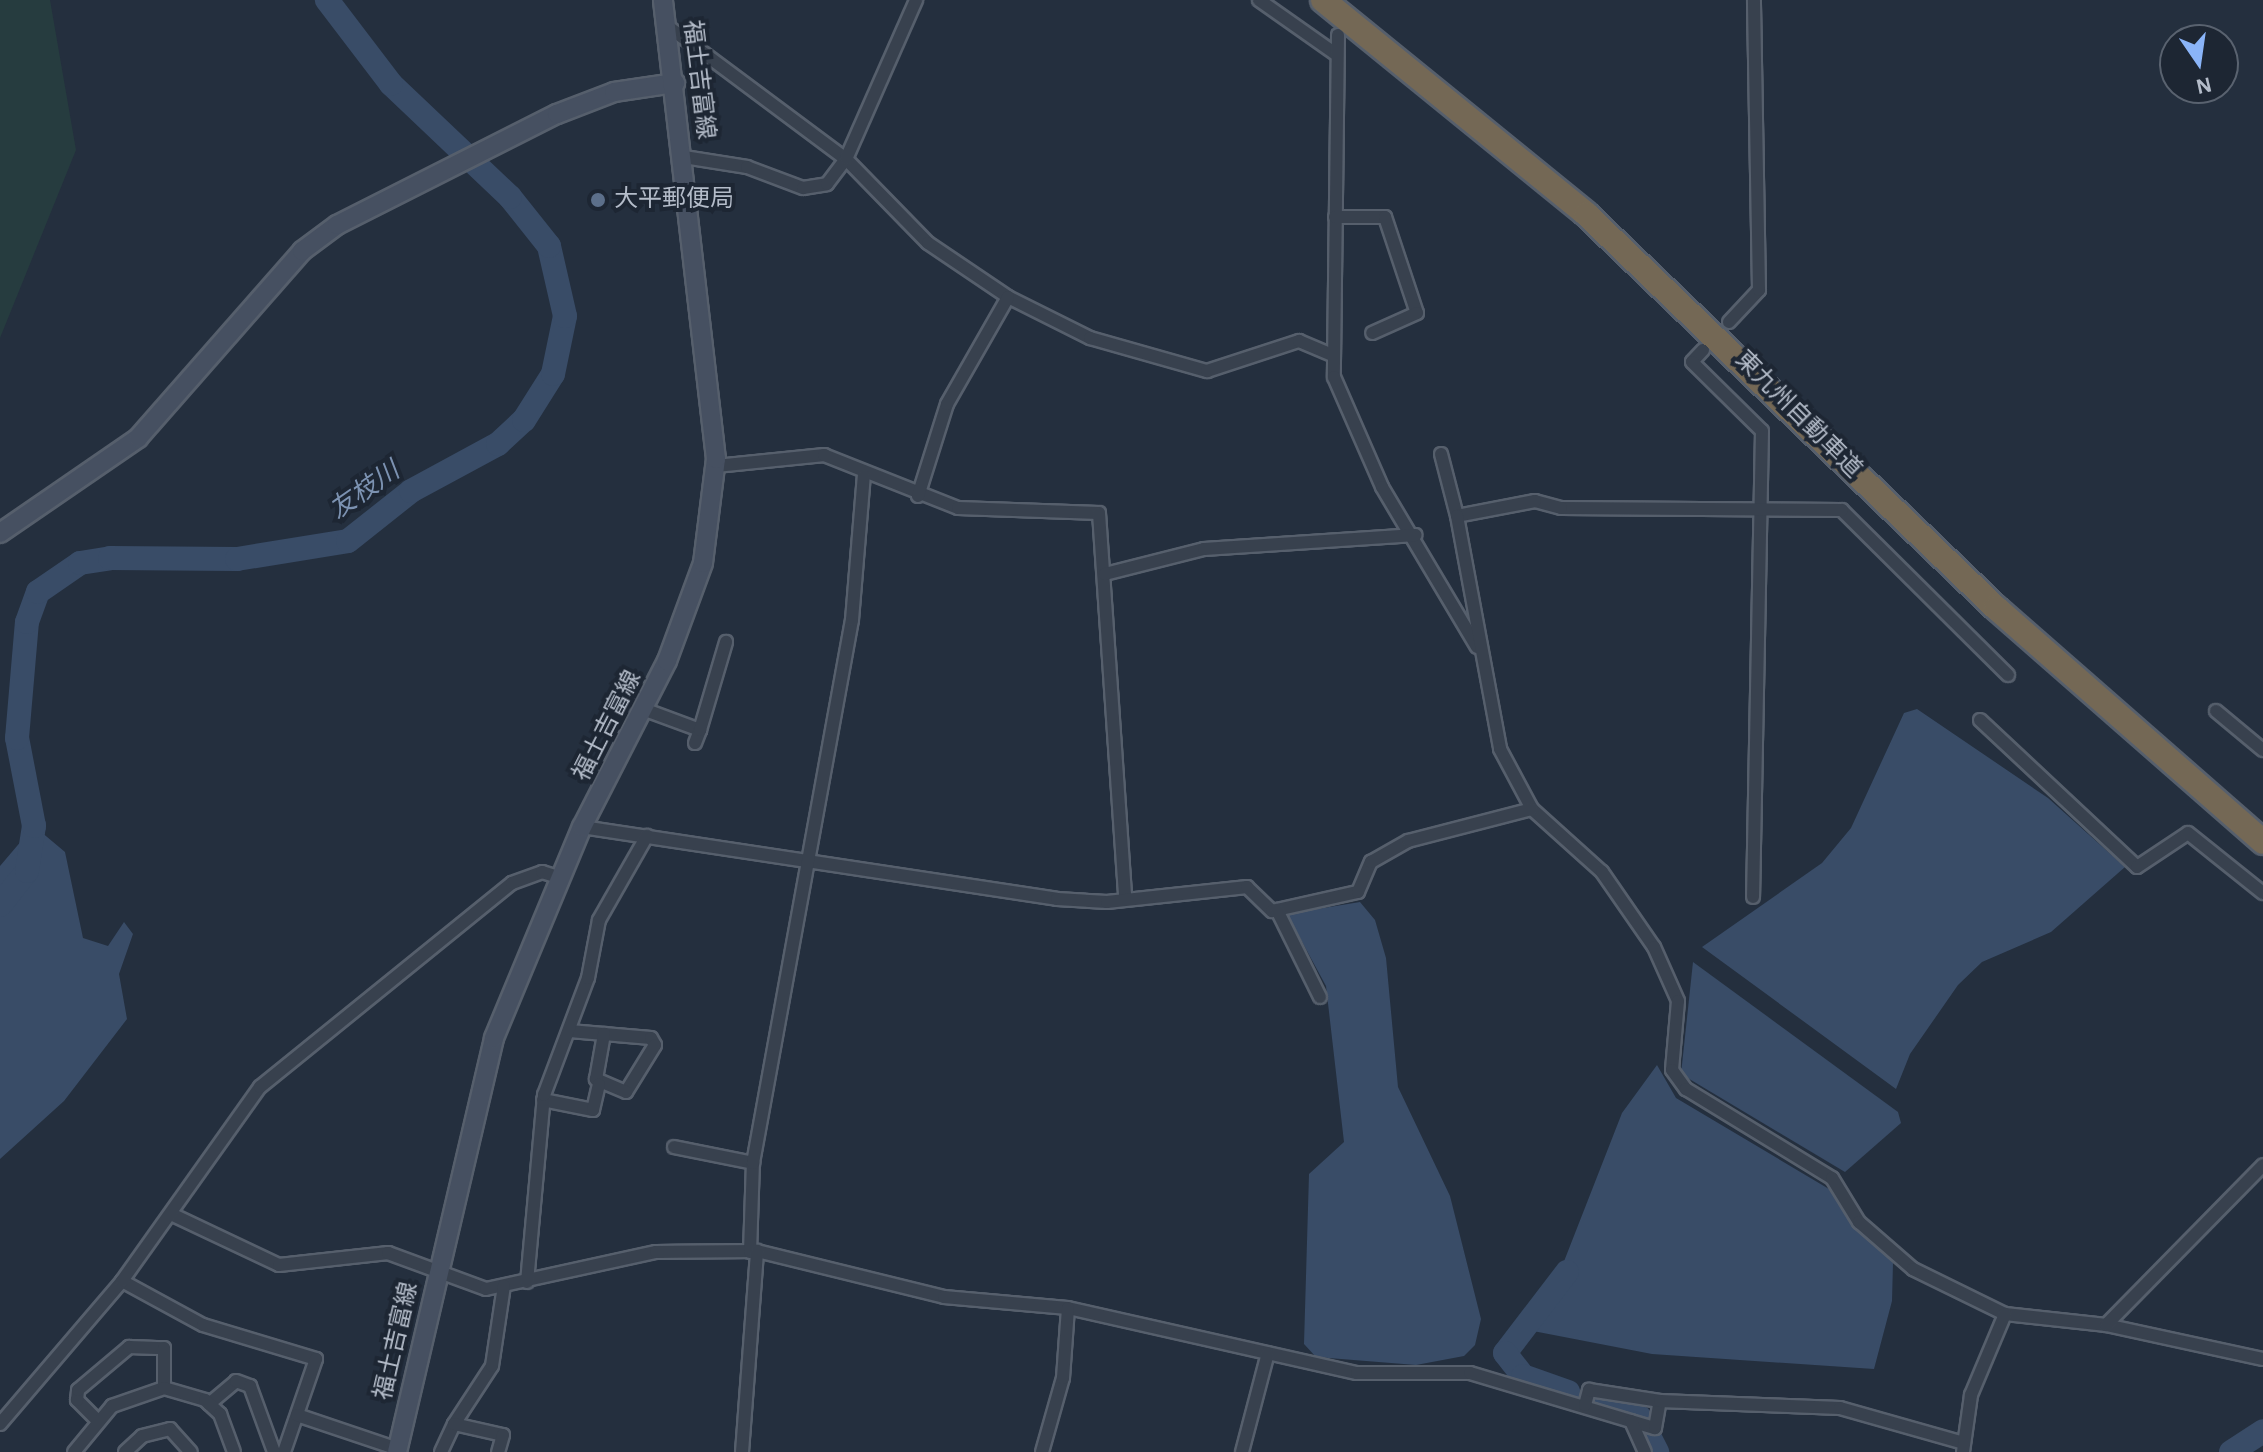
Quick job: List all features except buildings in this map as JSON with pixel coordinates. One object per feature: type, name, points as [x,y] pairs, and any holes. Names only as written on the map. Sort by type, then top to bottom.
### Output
[{"type":"highway","name":"東九州自動車道","points":[[1323,0],[1586,214],[2019,629],[2263,842]]},
{"type":"main road","name":"福土吉富線","points":[[398,1451],[494,1038],[582,827],[643,709],[703,563],[716,466],[670,28],[663,0]]},
{"type":"main road","points":[[0,533],[138,438],[302,251],[420,183],[522,133],[614,92],[675,83]]},
{"type":"street","points":[[684,157],[817,188],[846,159],[916,0]]},
{"type":"street","points":[[1259,0],[1337,55]]},
{"type":"street","points":[[1729,322],[1759,290],[1754,0]]},
{"type":"street","points":[[670,28],[846,159],[928,243],[1008,297],[1090,338],[1179,369],[1228,369],[1299,341],[1332,355]]},
{"type":"street","points":[[1338,35],[1334,377],[1382,487],[1416,535],[1478,648]]},
{"type":"street","points":[[1335,217],[1385,217],[1417,313],[1372,333]]},
{"type":"street","points":[[918,496],[947,404],[1008,297]]},
{"type":"street","points":[[1703,350],[1692,362],[1762,431],[1753,897]]},
{"type":"street","points":[[1441,454],[1478,611],[1478,648],[1500,749],[1532,809],[1602,872],[1654,947],[1678,1001],[1672,1070],[1686,1089],[1832,1178],[1859,1222],[1913,1269],[2005,1314],[2106,1325],[2263,1359]]},
{"type":"street","points":[[716,466],[824,455],[918,496],[1011,513],[1099,513],[1125,899]]},
{"type":"street","points":[[742,1452],[754,1251],[753,1163],[805,863],[852,620],[864,475]]},
{"type":"street","points":[[1457,516],[1535,501],[1561,508],[1842,510],[2008,675]]},
{"type":"street","points":[[1105,574],[1204,549],[1416,535]]},
{"type":"street","points":[[643,709],[698,736],[726,642]]},
{"type":"street","points":[[2216,711],[2263,750]]},
{"type":"street","points":[[1980,720],[2137,867],[2188,833],[2263,893]]},
{"type":"street","points":[[1277,910],[1358,892],[1371,862],[1408,841],[1532,809]]},
{"type":"street","points":[[582,827],[1057,899],[1125,899],[1247,887],[1277,910],[1320,997]]},
{"type":"street","points":[[527,1282],[543,1100],[570,1031],[599,920],[647,836]]},
{"type":"street","points":[[0,1424],[122,1281],[260,1087],[512,883],[542,872],[562,878]]},
{"type":"street","points":[[570,1031],[651,1038],[655,1045],[626,1092],[599,1085]]},
{"type":"street","points":[[543,1100],[593,1110],[604,1034]]},
{"type":"street","points":[[674,1147],[753,1163]]},
{"type":"street","points":[[2106,1325],[2263,1165]]},
{"type":"street","points":[[171,1214],[279,1265],[388,1253],[439,1268],[486,1289],[656,1252],[754,1251],[944,1297],[1068,1308],[1357,1373],[1470,1373],[1655,1428],[1660,1401]]},
{"type":"street","points":[[122,1281],[203,1325],[316,1359],[284,1452]]},
{"type":"street","points":[[441,1452],[454,1424],[492,1366],[504,1286]]},
{"type":"street","points":[[1042,1452],[1063,1378],[1068,1308]]},
{"type":"street","points":[[1585,1405],[1589,1390],[1660,1401],[1840,1408],[1961,1447],[2005,1314]]},
{"type":"street","points":[[98,1421],[77,1400],[78,1390],[129,1347],[164,1348],[164,1388]]},
{"type":"street","points":[[1242,1452],[1268,1353]]},
{"type":"street","points":[[209,1404],[236,1381],[250,1386],[274,1452]]},
{"type":"street","points":[[74,1452],[112,1406],[164,1388],[209,1404],[234,1452]]},
{"type":"street","points":[[297,1415],[398,1451]]},
{"type":"street","points":[[1631,1421],[1645,1452]]},
{"type":"street","points":[[454,1424],[503,1435],[498,1452]]},
{"type":"street","points":[[125,1452],[142,1436],[170,1429],[191,1452]]},
{"type":"green space","points":[[0,0],[50,0],[76,150],[0,338]]},
{"type":"water","points":[[1917,709],[2048,798],[2125,867],[2051,932],[1982,962],[1958,985],[1910,1054],[1896,1089],[1702,947],[1822,863],[1851,828],[1904,713]]},
{"type":"water","points":[[34,826],[65,852],[83,938],[108,946],[124,922],[133,934],[119,974],[127,1019],[64,1101],[0,1159],[0,866]]},
{"type":"water","points":[[1360,902],[1375,920],[1386,958],[1398,1087],[1450,1196],[1481,1319],[1475,1345],[1464,1356],[1416,1365],[1316,1357],[1304,1344],[1309,1174],[1344,1142],[1326,986],[1287,914]]},
{"type":"water","points":[[1693,962],[1898,1112],[1901,1123],[1845,1172],[1681,1074]]},
{"type":"water","points":[[1657,1065],[1676,1098],[1834,1192],[1893,1263],[1892,1301],[1874,1369],[1652,1354],[1533,1331],[1570,1279],[1561,1269],[1622,1113]]},
{"type":"waterway","name":"友枝川","points":[[0,905],[27,871],[34,826],[17,738],[27,622],[38,592],[80,563],[110,558],[237,559],[348,541],[411,491],[498,444],[524,420],[553,374],[565,316],[549,246],[510,197],[391,84],[327,0]]},
{"type":"waterway","points":[[1567,1272],[1505,1353],[1523,1376],[1568,1392]]},
{"type":"waterway","points":[[1604,1404],[1640,1417]]},
{"type":"waterway","points":[[2231,1452],[2263,1431]]},
{"type":"waterway","points":[[1650,1438],[1657,1452]]},
{"type":"place","name":"大平郵便局","points":[[598,200]]}]
